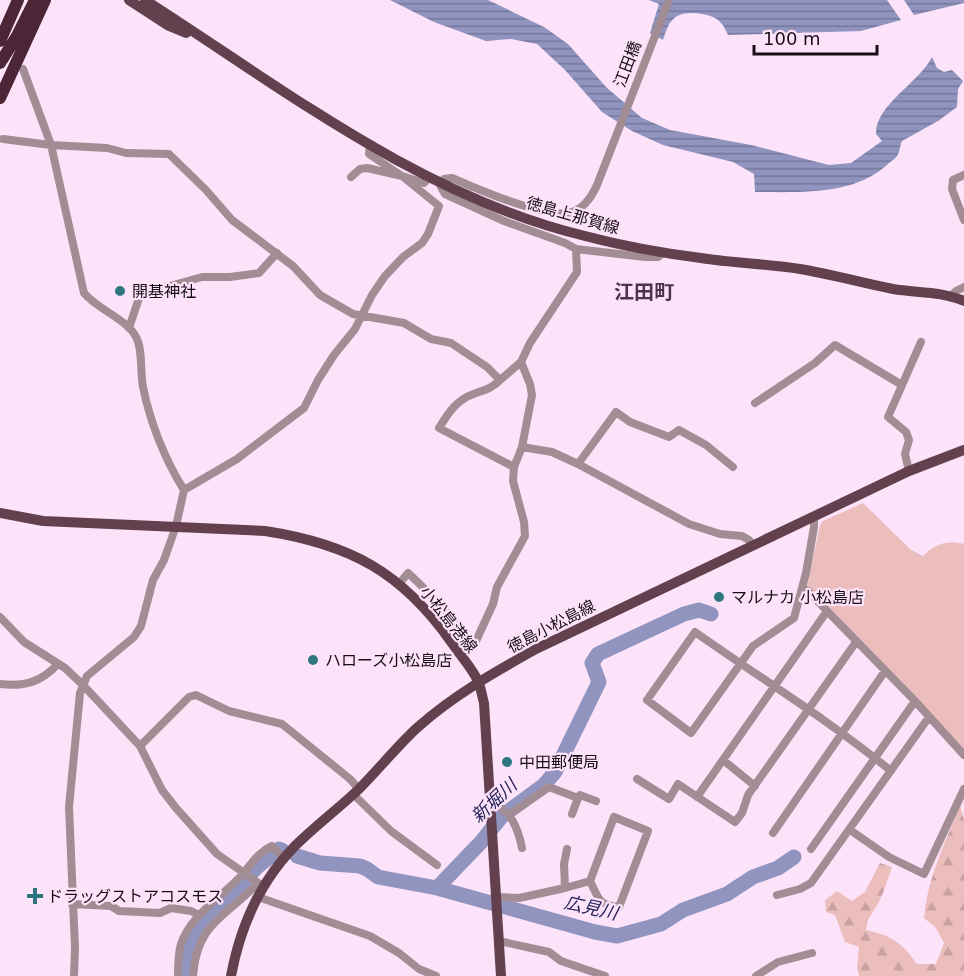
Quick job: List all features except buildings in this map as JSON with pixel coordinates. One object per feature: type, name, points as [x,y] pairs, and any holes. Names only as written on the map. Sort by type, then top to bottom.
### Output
[{"type":"highway","points":[[0,41],[18,0]]},
{"type":"highway","points":[[0,63],[35,0]]},
{"type":"highway","points":[[0,98],[45,0]]},
{"type":"main road","name":"徳島上那賀線","points":[[129,0],[169,26],[213,46]]},
{"type":"main road","name":"徳島上那賀線","points":[[145,0],[213,46],[370,144],[440,183],[550,226],[606,241],[664,252],[800,270],[895,289],[951,296],[964,301]]},
{"type":"main road","name":"徳島小松島線","points":[[231,976],[237,947],[258,897],[259,884],[279,854],[356,792],[417,728],[478,682],[536,649],[909,471],[964,450]]},
{"type":"main road","name":"小松島港線","points":[[0,513],[43,521],[265,531],[300,536],[336,547],[374,566],[399,584],[439,625],[478,682],[484,703],[501,976]]},
{"type":"street","name":"江田橋","points":[[440,183],[444,179],[453,178],[522,204],[551,212],[566,213],[581,207],[592,195],[669,0]]},
{"type":"street","points":[[23,69],[51,145],[84,293],[136,336],[139,344],[140,374],[150,411],[173,472],[184,490],[176,526],[164,560],[153,580],[141,626],[134,637],[87,676],[80,693],[69,807],[75,948],[74,976]]},
{"type":"street","points":[[1,140],[107,148],[126,153],[169,154],[232,220],[293,266],[320,295],[353,314],[404,323],[431,339],[452,343],[487,367],[500,380]]},
{"type":"street","points":[[184,490],[237,459],[304,408],[334,355],[348,339],[385,276],[396,263],[422,243],[428,234],[439,206],[402,176],[369,154],[370,144]]},
{"type":"street","points":[[351,177],[360,169],[367,168],[424,183],[430,177]]},
{"type":"street","points":[[964,175],[952,180],[952,189],[964,220]]},
{"type":"street","points":[[440,183],[445,194],[461,203],[576,249],[645,257],[658,257],[664,252]]},
{"type":"street","points":[[514,467],[439,428],[456,404],[469,396],[488,390],[521,363],[530,343],[577,272],[576,249]]},
{"type":"street","points":[[129,328],[142,289],[166,287],[202,277],[230,277],[259,273],[277,253]]},
{"type":"street","points":[[951,296],[964,287]]},
{"type":"street","points":[[909,471],[905,454],[909,440],[906,432],[888,417],[921,342]]},
{"type":"street","points":[[755,402],[815,363],[834,345],[902,386]]},
{"type":"street","points":[[399,584],[408,573],[452,617],[467,640],[476,641],[493,604],[497,587],[525,536],[524,522],[513,481],[514,467],[522,447],[532,396],[530,384],[521,363]]},
{"type":"street","points":[[578,464],[616,412],[630,422],[669,437],[679,430],[706,445],[733,467]]},
{"type":"street","points":[[522,447],[552,452],[689,524],[720,534],[742,536],[754,546]]},
{"type":"street","points":[[814,517],[802,588],[794,618],[753,646],[740,664],[691,733],[647,700],[695,632],[740,664],[841,733],[891,771]]},
{"type":"street","points":[[802,588],[808,591],[855,642],[915,701],[964,755]]},
{"type":"street","points":[[697,797],[827,611]]},
{"type":"street","points":[[0,617],[24,642],[58,664],[83,685],[140,746],[162,790],[176,808],[217,854],[259,884],[202,937],[197,950],[194,976]]},
{"type":"street","points":[[637,779],[669,799],[678,784],[735,822],[742,813],[748,795],[855,642]]},
{"type":"street","points":[[0,684],[16,686],[37,681],[58,664]]},
{"type":"street","points":[[773,833],[885,671]]},
{"type":"street","points":[[140,746],[189,697],[196,695],[229,711],[282,724],[350,779],[356,792],[391,831],[437,865]]},
{"type":"street","points":[[811,849],[915,701]]},
{"type":"street","points":[[777,895],[800,889],[811,883],[929,717]]},
{"type":"street","points":[[723,760],[755,786]]},
{"type":"street","points":[[509,815],[549,787],[578,798]]},
{"type":"street","points":[[850,830],[889,857],[924,874],[964,789]]},
{"type":"street","points":[[572,814],[580,795],[596,801]]},
{"type":"street","points":[[491,803],[500,806],[509,815],[517,829],[522,848]]},
{"type":"street","points":[[614,817],[648,831],[619,907],[605,906],[590,882],[614,817]]},
{"type":"street","points":[[178,976],[182,942],[199,915],[245,874],[260,852],[272,846],[279,854]]},
{"type":"street","points":[[565,888],[564,864],[567,849]]},
{"type":"street","points":[[497,902],[590,882]]},
{"type":"street","points":[[258,897],[370,936],[399,952],[419,969],[436,976]]},
{"type":"street","points":[[72,904],[111,906],[119,911],[160,913],[171,908],[191,911],[199,915]]},
{"type":"street","points":[[498,941],[549,952],[561,962],[605,976]]},
{"type":"street","points":[[756,976],[778,962],[812,953]]},
{"type":"green space","points":[[863,503],[911,550],[923,556],[941,544],[952,542],[964,544],[964,749],[807,586],[820,525],[823,521]]},
{"type":"green space","points":[[960,805],[964,820],[964,976],[859,976],[857,968],[859,947],[845,942],[835,915],[826,912],[825,900],[837,891],[852,901],[865,892],[880,863],[892,867],[866,930],[895,941],[917,964],[936,964],[944,943],[936,928],[924,918],[926,903],[938,860]]},
{"type":"water","points":[[390,0],[488,0],[544,27],[568,44],[606,87],[642,118],[670,130],[751,145],[829,165],[851,163],[882,141],[876,134],[883,113],[918,76],[932,57],[937,68],[944,72],[952,70],[963,81],[958,89],[957,107],[938,121],[902,141],[896,157],[874,174],[859,182],[825,190],[755,192],[754,174],[733,162],[663,145],[632,131],[602,112],[565,70],[537,44],[511,39],[486,41],[434,22]]},
{"type":"water","points":[[649,0],[887,0],[901,20],[861,31],[728,35],[722,24],[713,17],[687,13],[671,21],[663,40],[650,33],[659,4]]},
{"type":"water","points":[[904,0],[964,0],[964,3],[914,15]]},
{"type":"waterway","name":"新堀川","points":[[437,888],[482,841],[502,816],[544,785],[555,772],[599,682],[592,663],[598,654],[684,614],[699,610],[711,614]]},
{"type":"waterway","name":"新堀川","points":[[185,976],[187,954],[193,937],[256,868],[279,849],[282,850]]},
{"type":"waterway","name":"広見川","points":[[297,856],[320,863],[360,866],[378,877],[437,888],[595,932],[617,936],[661,924],[683,910],[727,894],[753,877],[778,868],[794,857]]},
{"type":"place","name":"開基神社","points":[[120,291]]},
{"type":"place","name":"マルナカ 小松島店","points":[[719,597]]},
{"type":"place","name":"ハローズ小松島店","points":[[313,660]]},
{"type":"place","name":"中田郵便局","points":[[507,762]]},
{"type":"place","name":"ドラッグストアコスモス","points":[[35,896]]},
{"type":"district","name":"江田町","points":[[644,292]]}]
